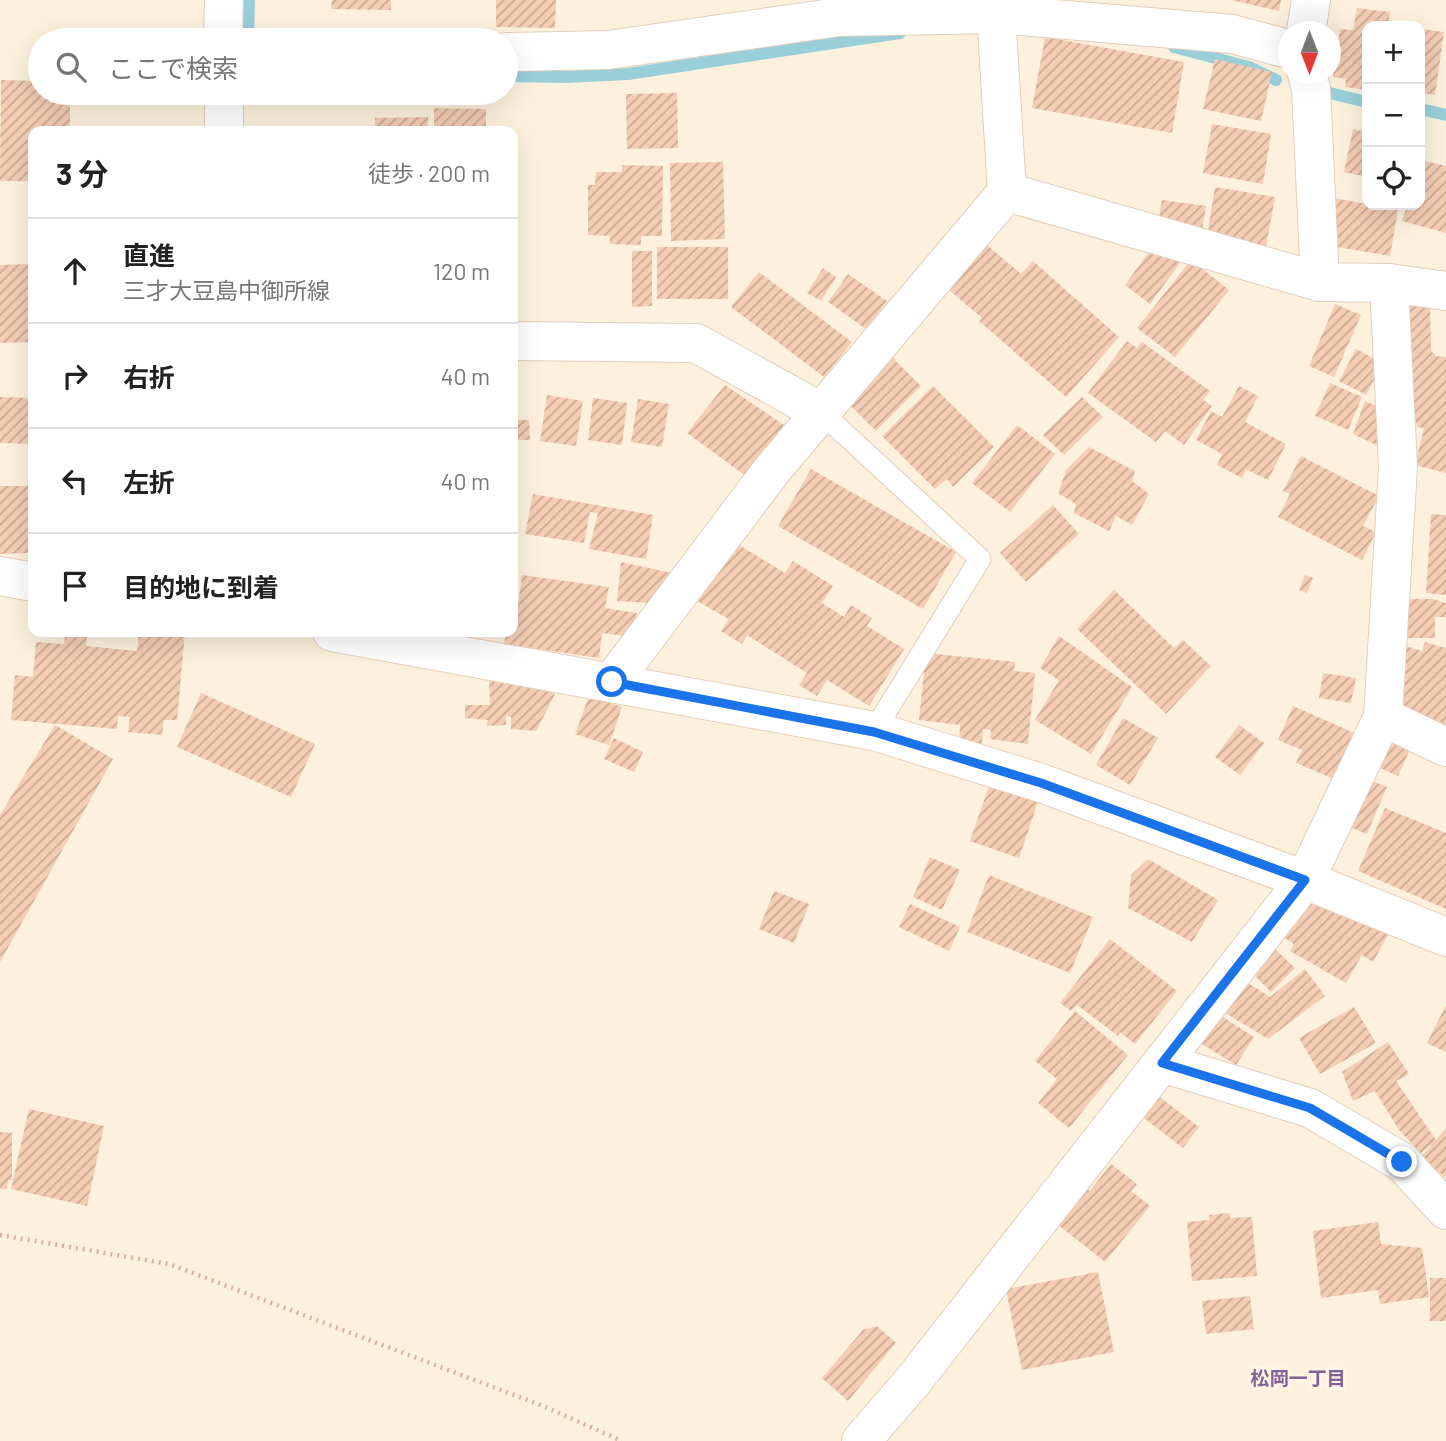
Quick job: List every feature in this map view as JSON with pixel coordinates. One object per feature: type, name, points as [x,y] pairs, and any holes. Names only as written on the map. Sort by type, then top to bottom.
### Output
[{"type":"street","points":[[223,0],[223,28]]},
{"type":"street","points":[[1308,21],[1311,0]]},
{"type":"street","points":[[518,52],[608,50],[839,17],[996,14],[1232,34],[1278,46]]},
{"type":"street","points":[[612,682],[772,470],[1007,191],[996,14]]},
{"type":"street","points":[[1310,84],[1320,282]]},
{"type":"street","points":[[223,105],[224,126]]},
{"type":"street","points":[[1007,191],[1320,282],[1389,284],[1446,291]]},
{"type":"street","points":[[861,1441],[912,1381],[1305,880],[1383,717],[1398,467],[1389,284]]},
{"type":"street","points":[[518,341],[696,343],[821,412]]},
{"type":"street","points":[[0,576],[28,581]]},
{"type":"street","points":[[360,637],[874,732],[1041,783],[1305,880],[1446,937]]},
{"type":"street","points":[[1383,717],[1446,747]]},
{"type":"street","points":[[1162,1063],[1310,1108],[1402,1162],[1446,1210]]},
{"type":"lane","points":[[821,412],[980,559],[874,732]]},
{"type":"path","points":[[0,1235],[169,1264],[543,1406],[622,1441]]},
{"type":"building","points":[[332,0],[391,0],[391,10],[331,9]]},
{"type":"building","points":[[496,0],[556,0],[555,28],[496,27]]},
{"type":"building","points":[[1231,0],[1281,0],[1279,11]]},
{"type":"building","points":[[1357,8],[1390,12],[1389,21],[1362,21],[1362,89],[1345,87],[1346,79],[1341,78],[1341,29],[1353,30]]},
{"type":"building","points":[[1425,30],[1444,32],[1435,95],[1425,94]]},
{"type":"building","points":[[1045,37],[1184,62],[1172,133],[1032,108]]},
{"type":"building","points":[[1215,59],[1272,72],[1261,121],[1203,109]]},
{"type":"building","points":[[1,80],[28,81],[28,105],[70,105],[70,126],[28,126],[28,181],[0,181]]},
{"type":"building","points":[[677,93],[678,148],[627,149],[626,94]]},
{"type":"building","points":[[434,108],[486,109],[486,126],[434,126]]},
{"type":"building","points":[[428,117],[428,126],[375,126],[375,118]]},
{"type":"building","points":[[1212,124],[1271,134],[1263,184],[1203,173]]},
{"type":"building","points":[[1353,129],[1362,131],[1362,176],[1344,172]]},
{"type":"building","points":[[1425,161],[1446,166],[1446,233],[1402,221],[1405,210],[1425,210]]},
{"type":"building","points":[[723,162],[725,239],[671,241],[670,163]]},
{"type":"building","points":[[622,165],[663,166],[662,236],[641,236],[641,245],[610,244],[610,236],[588,235],[588,185],[595,185],[596,172],[622,172]]},
{"type":"building","points":[[1215,187],[1275,197],[1266,246],[1207,236]]},
{"type":"building","points":[[1334,198],[1362,203],[1362,210],[1398,210],[1390,256],[1326,245]]},
{"type":"building","points":[[1162,200],[1206,206],[1202,230],[1158,223]]},
{"type":"building","points":[[987,245],[1021,274],[1033,261],[1119,337],[1066,397],[979,321],[982,318],[949,290]]},
{"type":"building","points":[[1154,245],[1180,263],[1150,304],[1125,285]]},
{"type":"building","points":[[657,247],[728,247],[728,299],[657,299]]},
{"type":"building","points":[[632,251],[652,251],[652,306],[632,307]]},
{"type":"building","points":[[1191,260],[1229,290],[1175,357],[1137,328]]},
{"type":"building","points":[[28,264],[28,342],[0,343],[0,265]]},
{"type":"building","points":[[823,268],[836,277],[821,301],[807,293]]},
{"type":"building","points":[[759,272],[852,342],[824,377],[731,307]]},
{"type":"building","points":[[848,274],[887,301],[866,329],[828,302]]},
{"type":"building","points":[[1335,304],[1361,315],[1334,377],[1309,366]]},
{"type":"building","points":[[1408,304],[1430,305],[1431,351],[1436,356],[1446,357],[1446,473],[1415,465],[1424,428],[1417,427],[1408,382]]},
{"type":"building","points":[[1127,341],[1137,348],[1142,342],[1210,391],[1203,400],[1212,406],[1184,445],[1165,431],[1156,442],[1088,393]]},
{"type":"building","points":[[1356,349],[1383,363],[1366,395],[1339,381]]},
{"type":"building","points":[[890,355],[921,386],[876,431],[845,400]]},
{"type":"building","points":[[1330,383],[1362,397],[1348,430],[1315,416]]},
{"type":"building","points":[[725,385],[784,425],[746,476],[687,433]]},
{"type":"building","points":[[933,386],[994,447],[953,487],[947,479],[935,489],[882,436]]},
{"type":"building","points":[[1239,386],[1258,396],[1245,422],[1286,444],[1268,480],[1246,469],[1242,478],[1217,465],[1222,454],[1196,440],[1211,411],[1222,417]]},
{"type":"building","points":[[547,395],[583,401],[576,446],[540,441]]},
{"type":"building","points":[[0,397],[28,398],[28,444],[0,443]]},
{"type":"building","points":[[1082,397],[1103,417],[1064,455],[1043,435]]},
{"type":"building","points":[[593,398],[627,403],[622,445],[588,440]]},
{"type":"building","points":[[638,399],[669,404],[662,447],[631,442]]},
{"type":"building","points":[[1365,401],[1389,411],[1391,452],[1353,434]]},
{"type":"building","points":[[518,420],[529,420],[530,440],[518,440]]},
{"type":"building","points":[[1017,425],[1055,454],[1010,512],[972,483]]},
{"type":"building","points":[[1089,447],[1135,471],[1132,481],[1149,494],[1132,525],[1116,516],[1109,531],[1074,513],[1076,504],[1058,493],[1067,469]]},
{"type":"building","points":[[1301,456],[1379,496],[1363,526],[1376,532],[1362,560],[1278,517],[1290,494],[1283,491]]},
{"type":"building","points":[[811,469],[956,552],[923,609],[778,526]]},
{"type":"building","points":[[0,486],[28,486],[28,553],[0,554]]},
{"type":"building","points":[[533,494],[653,515],[646,559],[589,549],[598,513],[590,512],[584,543],[525,534]]},
{"type":"building","points":[[1053,505],[1079,534],[1026,582],[1000,553]]},
{"type":"building","points":[[1431,514],[1446,515],[1446,595],[1426,593]]},
{"type":"building","points":[[734,542],[785,573],[793,561],[833,586],[822,603],[844,617],[851,605],[872,618],[867,626],[904,649],[869,706],[827,680],[817,696],[799,685],[807,673],[747,635],[742,644],[721,631],[729,619],[697,601]]},
{"type":"building","points":[[621,562],[672,573],[650,603],[617,601]]},
{"type":"building","points":[[522,575],[609,587],[605,608],[637,613],[633,637],[602,633],[599,658],[504,644],[505,637],[518,637],[518,604]]},
{"type":"building","points":[[1305,575],[1313,578],[1307,593],[1299,590]]},
{"type":"building","points":[[1114,590],[1174,648],[1183,640],[1211,666],[1166,714],[1077,629]]},
{"type":"building","points":[[1403,599],[1432,599],[1446,603],[1446,617],[1435,617],[1435,638],[1403,638]]},
{"type":"building","points":[[1059,636],[1132,687],[1091,754],[1035,720],[1059,680],[1040,668]]},
{"type":"building","points":[[65,637],[87,637],[86,646],[137,651],[138,637],[185,637],[177,720],[164,720],[162,735],[128,732],[130,717],[118,716],[117,729],[11,720],[15,675],[33,677],[36,642],[64,644]]},
{"type":"building","points":[[1425,642],[1446,648],[1446,732],[1398,713],[1404,690],[1395,687],[1406,646],[1422,651]]},
{"type":"building","points":[[926,653],[1015,662],[1014,671],[1035,673],[1028,744],[990,739],[991,730],[983,729],[982,745],[959,743],[960,725],[919,720]]},
{"type":"building","points":[[1323,673],[1356,678],[1351,703],[1319,698]]},
{"type":"building","points":[[489,680],[537,688],[555,694],[536,731],[511,729],[511,717],[506,716],[506,725],[487,726],[488,720],[465,718],[465,705],[490,705]]},
{"type":"building","points":[[201,693],[315,744],[291,797],[177,747]]},
{"type":"building","points":[[589,696],[622,707],[609,745],[575,734]]},
{"type":"building","points":[[1293,706],[1366,738],[1346,784],[1296,763],[1302,750],[1278,740]]},
{"type":"building","points":[[1123,718],[1158,738],[1130,785],[1096,765]]},
{"type":"building","points":[[55,725],[113,759],[0,962],[0,815]]},
{"type":"building","points":[[1239,725],[1264,743],[1240,775],[1215,757]]},
{"type":"building","points":[[1390,727],[1415,738],[1398,776],[1373,765]]},
{"type":"building","points":[[614,738],[643,752],[634,772],[604,759]]},
{"type":"building","points":[[1367,779],[1387,787],[1367,834],[1347,826]]},
{"type":"building","points":[[991,780],[1040,796],[1019,858],[970,841]]},
{"type":"building","points":[[1385,808],[1446,833],[1446,909],[1358,871]]},
{"type":"building","points":[[930,857],[960,870],[942,910],[913,897]]},
{"type":"building","points":[[1148,859],[1218,900],[1192,942],[1128,908],[1131,875]]},
{"type":"building","points":[[989,875],[1093,917],[1070,973],[967,932]]},
{"type":"building","points":[[1307,889],[1388,935],[1373,962],[1362,955],[1346,983],[1290,951],[1294,944],[1280,935]]},
{"type":"building","points":[[774,891],[809,904],[794,943],[759,929]]},
{"type":"building","points":[[910,904],[960,927],[949,951],[899,927]]},
{"type":"building","points":[[1110,939],[1177,991],[1135,1044],[1120,1032],[1118,1036],[1077,1005],[1071,1011],[1060,1003]]},
{"type":"building","points":[[1276,950],[1295,968],[1271,992],[1253,974]]},
{"type":"building","points":[[1305,969],[1325,996],[1268,1039],[1217,1008],[1240,978],[1270,997]]},
{"type":"building","points":[[1446,1005],[1446,1052],[1427,1043]]},
{"type":"building","points":[[1354,1007],[1376,1043],[1320,1074],[1299,1038]]},
{"type":"building","points":[[1075,1011],[1128,1055],[1069,1128],[1038,1103],[1057,1079],[1035,1061]]},
{"type":"building","points":[[1215,1012],[1254,1037],[1236,1065],[1197,1041]]},
{"type":"building","points":[[1388,1042],[1409,1074],[1396,1081],[1436,1140],[1446,1128],[1446,1178],[1421,1157],[1433,1143],[1421,1153],[1399,1130],[1375,1091],[1353,1101],[1342,1072]]},
{"type":"building","points":[[1156,1094],[1199,1127],[1183,1148],[1140,1115]]},
{"type":"building","points":[[29,1109],[104,1126],[87,1206],[11,1189]]},
{"type":"building","points":[[0,1132],[12,1133],[12,1180],[8,1180],[7,1189],[0,1189]]},
{"type":"building","points":[[1111,1164],[1137,1184],[1131,1191],[1150,1206],[1105,1262],[1052,1220],[1081,1184],[1090,1191]]},
{"type":"building","points":[[1229,1213],[1230,1218],[1252,1217],[1257,1276],[1192,1281],[1187,1222],[1210,1220],[1209,1215]]},
{"type":"building","points":[[1378,1222],[1381,1244],[1422,1248],[1429,1297],[1380,1304],[1378,1290],[1321,1298],[1313,1231]]},
{"type":"building","points":[[1098,1272],[1114,1352],[1022,1370],[1006,1289]]},
{"type":"building","points":[[1430,1278],[1446,1278],[1446,1321],[1430,1321]]},
{"type":"building","points":[[1250,1296],[1254,1329],[1206,1334],[1202,1301]]},
{"type":"building","points":[[877,1326],[896,1343],[848,1401],[822,1378],[863,1330]]},
{"type":"waterway","points":[[248,28],[249,0]]},
{"type":"waterway","points":[[518,76],[628,74],[900,33]]},
{"type":"waterway","points":[[1174,47],[1249,67],[1276,80]]},
{"type":"waterway","points":[[1317,90],[1362,101]]},
{"type":"waterway","points":[[1425,110],[1446,115]]},
{"type":"district","name":"松岡一丁目","points":[[1298,1377]]},
{"type":"route","points":[[612,682],[874,732],[1041,783],[1305,880],[1162,1063],[1310,1108],[1402,1162]]}]
